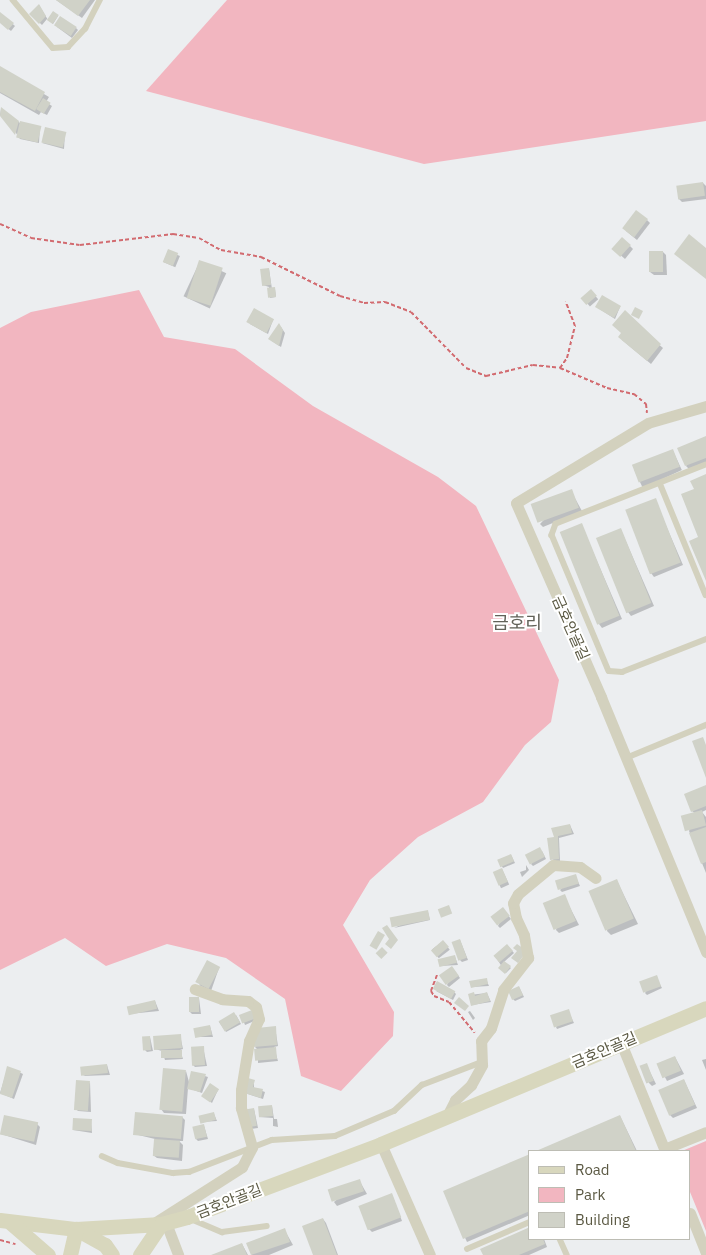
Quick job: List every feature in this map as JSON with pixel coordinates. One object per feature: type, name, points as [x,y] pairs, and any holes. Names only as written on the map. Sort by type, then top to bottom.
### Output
[{"type":"street","name":"금호안골길","points":[[706,406],[648,423],[516,502],[626,758],[706,952]]},
{"type":"street","points":[[447,1116],[455,1100],[471,1085],[482,1062],[481,1041],[491,1028],[503,990],[528,958],[529,951],[516,918],[514,903],[518,894],[553,865],[580,867],[596,878]]},
{"type":"street","points":[[140,1255],[160,1224],[242,1168],[252,1148],[241,1108],[241,1090],[249,1041],[259,1019],[256,1007],[248,1001],[222,999],[195,989]]},
{"type":"street","name":"금호안골길","points":[[6,1222],[76,1229],[160,1224],[187,1217],[382,1144],[621,1042],[706,1008]]},
{"type":"street","points":[[621,1042],[664,1150],[706,1132]]},
{"type":"street","points":[[382,1144],[430,1255]]},
{"type":"street","points":[[691,1215],[706,1253]]},
{"type":"street","points":[[6,1222],[48,1255]]},
{"type":"street","points":[[160,1224],[178,1255]]},
{"type":"street","points":[[70,1255],[76,1229],[106,1245],[112,1255]]},
{"type":"lane","points":[[12,0],[52,48],[68,47],[74,41],[85,29],[100,0]]},
{"type":"lane","points":[[706,465],[556,524],[552,535],[609,672],[622,672],[706,639]]},
{"type":"lane","points":[[660,483],[706,596]]},
{"type":"lane","points":[[626,758],[706,725]]},
{"type":"lane","points":[[102,1156],[173,1173],[189,1172],[272,1140],[314,1139],[354,1130],[394,1111],[422,1085],[482,1062]]},
{"type":"lane","points":[[187,1217],[222,1232],[267,1226]]},
{"type":"lane","points":[[467,1249],[528,1223]]},
{"type":"lane","points":[[560,1240],[567,1255]]},
{"type":"path","points":[[0,224],[31,238],[80,245],[173,234],[199,238],[221,250],[261,257],[340,296],[364,303],[385,302],[411,312],[466,368],[486,376],[533,365],[560,368],[607,388],[634,394],[646,404],[648,423]]},
{"type":"path","points":[[560,368],[567,358],[575,326],[566,302]]},
{"type":"path","points":[[437,975],[431,992],[434,996],[450,1002],[481,1041]]},
{"type":"green space","points":[[227,0],[706,0],[706,121],[424,164],[146,91]]},
{"type":"green space","points":[[139,290],[164,337],[235,349],[313,406],[438,477],[476,506],[559,680],[551,722],[525,745],[483,802],[418,837],[370,880],[343,925],[394,1012],[393,1036],[341,1091],[301,1076],[285,999],[226,958],[167,944],[106,966],[65,938],[0,970],[0,328],[31,312]]},
{"type":"green space","points":[[706,1141],[706,1231],[691,1194],[691,1150],[684,1150]]},
{"type":"building","points":[[56,0],[90,0],[78,16]]},
{"type":"building","points":[[39,4],[46,16],[39,24],[29,14]]},
{"type":"building","points":[[53,11],[59,15],[53,24],[47,20]]},
{"type":"building","points":[[0,12],[14,23],[8,30],[0,23]]},
{"type":"building","points":[[60,16],[77,27],[71,36],[54,25]]},
{"type":"building","points":[[0,66],[45,92],[35,111],[0,92]]},
{"type":"building","points":[[43,98],[51,103],[44,114],[36,109]]},
{"type":"building","points":[[1,107],[19,121],[15,135],[0,116]]},
{"type":"building","points":[[20,121],[41,126],[38,143],[16,138]]},
{"type":"building","points":[[45,127],[66,132],[63,148],[41,143]]},
{"type":"building","points":[[703,182],[705,196],[678,200],[676,186]]},
{"type":"building","points":[[636,210],[648,219],[634,237],[622,228]]},
{"type":"building","points":[[689,234],[706,248],[706,279],[674,254]]},
{"type":"building","points":[[622,237],[631,245],[620,257],[611,249]]},
{"type":"building","points":[[168,249],[178,253],[173,266],[163,262]]},
{"type":"building","points":[[649,251],[663,251],[663,272],[649,272]]},
{"type":"building","points":[[199,260],[223,268],[210,306],[187,298]]},
{"type":"building","points":[[269,268],[271,285],[262,286],[260,269]]},
{"type":"building","points":[[275,287],[276,297],[268,298],[267,288]]},
{"type":"building","points":[[591,289],[597,296],[586,305],[580,298]]},
{"type":"building","points":[[602,295],[621,306],[614,318],[595,307]]},
{"type":"building","points":[[635,307],[643,311],[639,319],[631,315]]},
{"type":"building","points":[[254,308],[274,319],[266,333],[246,322]]},
{"type":"building","points":[[625,310],[661,344],[647,361],[618,337],[621,333],[612,325]]},
{"type":"building","points":[[279,323],[283,330],[279,346],[268,339]]},
{"type":"building","points":[[706,436],[706,458],[685,466],[677,448]]},
{"type":"building","points":[[673,449],[680,467],[639,483],[632,465]]},
{"type":"building","points":[[706,474],[706,581],[689,541],[698,537],[681,494],[694,489],[690,481]]},
{"type":"building","points":[[572,489],[579,508],[537,523],[531,504]]},
{"type":"building","points":[[656,498],[681,562],[650,574],[625,510]]},
{"type":"building","points":[[582,523],[619,616],[597,625],[560,532]]},
{"type":"building","points":[[621,528],[651,603],[626,613],[596,538]]},
{"type":"building","points":[[703,737],[706,745],[706,778],[692,741]]},
{"type":"building","points":[[706,785],[706,806],[691,812],[684,794]]},
{"type":"building","points":[[702,810],[706,825],[685,831],[681,816]]},
{"type":"building","points":[[570,824],[572,833],[558,836],[559,859],[550,860],[547,838],[554,837],[551,828]]},
{"type":"building","points":[[706,827],[706,862],[701,864],[689,833]]},
{"type":"building","points":[[540,847],[545,857],[530,865],[525,855]]},
{"type":"building","points":[[511,854],[514,861],[500,867],[497,860]]},
{"type":"building","points":[[502,868],[508,882],[499,886],[493,872]]},
{"type":"building","points":[[576,874],[579,884],[558,890],[555,880]]},
{"type":"building","points":[[617,879],[634,919],[605,931],[588,891]]},
{"type":"building","points":[[565,894],[576,921],[554,930],[543,903]]},
{"type":"building","points":[[449,905],[452,913],[441,918],[438,909]]},
{"type":"building","points":[[503,907],[510,916],[497,926],[490,917]]},
{"type":"building","points":[[428,910],[430,920],[392,927],[390,917]]},
{"type":"building","points":[[387,925],[398,940],[391,949],[385,944],[389,939],[382,928]]},
{"type":"building","points":[[378,931],[385,935],[376,950],[369,946]]},
{"type":"building","points":[[460,939],[467,958],[458,961],[452,942]]},
{"type":"building","points":[[443,940],[449,947],[437,957],[431,950]]},
{"type":"building","points":[[507,944],[513,951],[499,963],[493,956]]},
{"type":"building","points":[[517,944],[527,951],[518,963],[511,958],[517,951],[513,948]]},
{"type":"building","points":[[382,947],[388,953],[381,959],[376,953]]},
{"type":"building","points":[[455,955],[457,963],[439,967],[438,959]]},
{"type":"building","points":[[207,960],[220,967],[209,989],[195,982]]},
{"type":"building","points":[[504,961],[511,966],[505,974],[498,968]]},
{"type":"building","points":[[452,966],[459,976],[446,985],[439,975]]},
{"type":"building","points":[[657,975],[661,986],[643,993],[639,981]]},
{"type":"building","points":[[487,978],[488,984],[471,988],[469,981]]},
{"type":"building","points":[[437,981],[455,991],[451,999],[433,989]]},
{"type":"building","points":[[519,986],[523,995],[512,1000],[508,991]]},
{"type":"building","points":[[474,992],[475,996],[487,992],[490,1001],[471,1006],[468,994]]},
{"type":"building","points":[[189,997],[199,997],[199,1012],[189,1012]]},
{"type":"building","points":[[459,997],[469,1006],[465,1011],[454,1003]]},
{"type":"building","points":[[155,1000],[157,1009],[129,1015],[127,1007]]},
{"type":"building","points":[[569,1009],[573,1021],[554,1028],[550,1015]]},
{"type":"building","points":[[252,1010],[255,1018],[242,1023],[239,1015]]},
{"type":"building","points":[[234,1012],[240,1022],[225,1032],[219,1021]]},
{"type":"building","points":[[210,1025],[212,1035],[195,1038],[193,1028]]},
{"type":"building","points":[[276,1026],[277,1045],[253,1047],[257,1028]]},
{"type":"building","points":[[181,1034],[182,1048],[154,1050],[153,1036]]},
{"type":"building","points":[[150,1036],[151,1050],[143,1051],[142,1037]]},
{"type":"building","points":[[204,1046],[205,1065],[192,1066],[191,1047]]},
{"type":"building","points":[[276,1047],[277,1059],[255,1061],[254,1049]]},
{"type":"building","points":[[161,1050],[182,1050],[182,1058],[161,1058]]},
{"type":"building","points":[[675,1056],[681,1071],[662,1078],[656,1063]]},
{"type":"building","points":[[647,1063],[654,1081],[646,1084],[640,1066]]},
{"type":"building","points":[[107,1064],[108,1073],[81,1076],[80,1067]]},
{"type":"building","points":[[7,1066],[21,1071],[12,1098],[0,1094]]},
{"type":"building","points":[[163,1068],[186,1070],[182,1112],[159,1110]]},
{"type":"building","points":[[191,1071],[206,1074],[200,1092],[187,1089]]},
{"type":"building","points":[[248,1078],[255,1080],[253,1087],[263,1089],[261,1098],[244,1093]]},
{"type":"building","points":[[684,1079],[695,1105],[669,1116],[658,1090]]},
{"type":"building","points":[[76,1080],[90,1081],[88,1111],[74,1110]]},
{"type":"building","points":[[210,1083],[219,1089],[210,1102],[201,1096]]},
{"type":"building","points":[[272,1105],[273,1116],[259,1117],[258,1106]]},
{"type":"building","points":[[254,1108],[257,1126],[248,1127],[245,1109]]},
{"type":"building","points":[[135,1112],[183,1116],[181,1139],[133,1135]]},
{"type":"building","points":[[214,1112],[216,1120],[200,1124],[198,1116]]},
{"type":"building","points":[[4,1115],[38,1122],[34,1142],[0,1135]]},
{"type":"building","points":[[620,1115],[636,1150],[538,1150]]},
{"type":"building","points":[[73,1118],[92,1119],[91,1131],[72,1130]]},
{"type":"building","points":[[204,1124],[207,1137],[195,1139],[192,1127]]},
{"type":"building","points":[[154,1139],[180,1141],[179,1158],[153,1156]]},
{"type":"building","points":[[528,1155],[528,1212],[463,1239],[443,1191]]},
{"type":"building","points":[[360,1179],[364,1191],[332,1202],[328,1190]]},
{"type":"building","points":[[392,1193],[401,1217],[368,1230],[358,1206]]},
{"type":"building","points":[[323,1218],[337,1255],[313,1255],[302,1226]]},
{"type":"building","points":[[285,1228],[290,1242],[251,1255],[246,1243]]},
{"type":"building","points":[[528,1228],[528,1240],[543,1240],[545,1244],[519,1255],[483,1255],[480,1249]]},
{"type":"building","points":[[242,1243],[247,1255],[211,1255]]},
{"type":"district","name":"금호리","points":[[517,623]]}]
